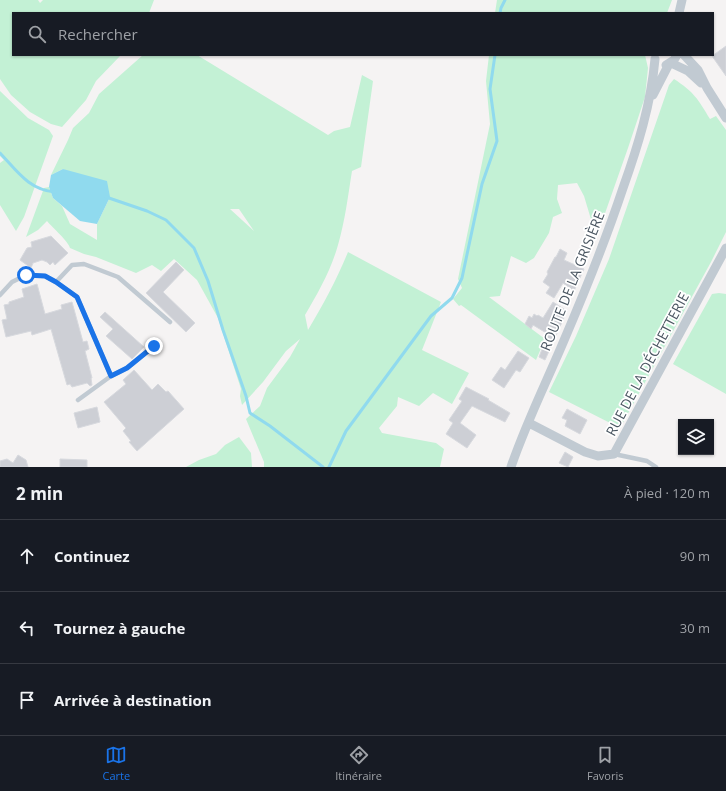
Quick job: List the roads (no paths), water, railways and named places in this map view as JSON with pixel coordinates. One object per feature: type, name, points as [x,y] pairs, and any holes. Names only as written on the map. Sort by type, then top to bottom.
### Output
[{"type":"street","name":"ROUTE DE LA GRISIÈRE","points":[[650,101],[670,63],[676,56]]},
{"type":"street","points":[[685,56],[698,70],[707,88],[726,118]]},
{"type":"street","name":"ROUTE DE LA GRISIÈRE","points":[[654,57],[661,64],[670,63]]},
{"type":"street","name":"ROUTE DE LA GRISIÈRE","points":[[511,467],[578,308],[632,165],[650,101],[654,57]]},
{"type":"street","points":[[670,63],[688,71],[707,88]]},
{"type":"street","name":"RUE DE LA DÉCHETTERIE","points":[[529,423],[585,452],[598,456],[614,454],[726,248]]},
{"type":"lane","points":[[56,282],[72,265],[84,264],[118,277],[170,322]]},
{"type":"lane","points":[[0,295],[12,282],[26,275],[45,276],[77,297],[111,376]]},
{"type":"lane","points":[[78,400],[111,376],[127,368],[154,346]]},
{"type":"lane","points":[[614,454],[647,461],[656,467]]},
{"type":"water","points":[[63,169],[107,181],[110,197],[97,224],[80,221],[53,198],[49,187],[51,175]]},
{"type":"waterway","points":[[500,12],[505,0]]},
{"type":"waterway","points":[[329,467],[346,431],[431,316],[452,298],[462,278],[482,184],[497,141],[490,89],[495,56]]},
{"type":"waterway","points":[[0,153],[18,173],[31,184],[38,188],[55,192]]},
{"type":"waterway","points":[[106,197],[147,211],[166,220],[194,248],[208,281],[246,396],[250,413],[270,426],[323,467]]}]
